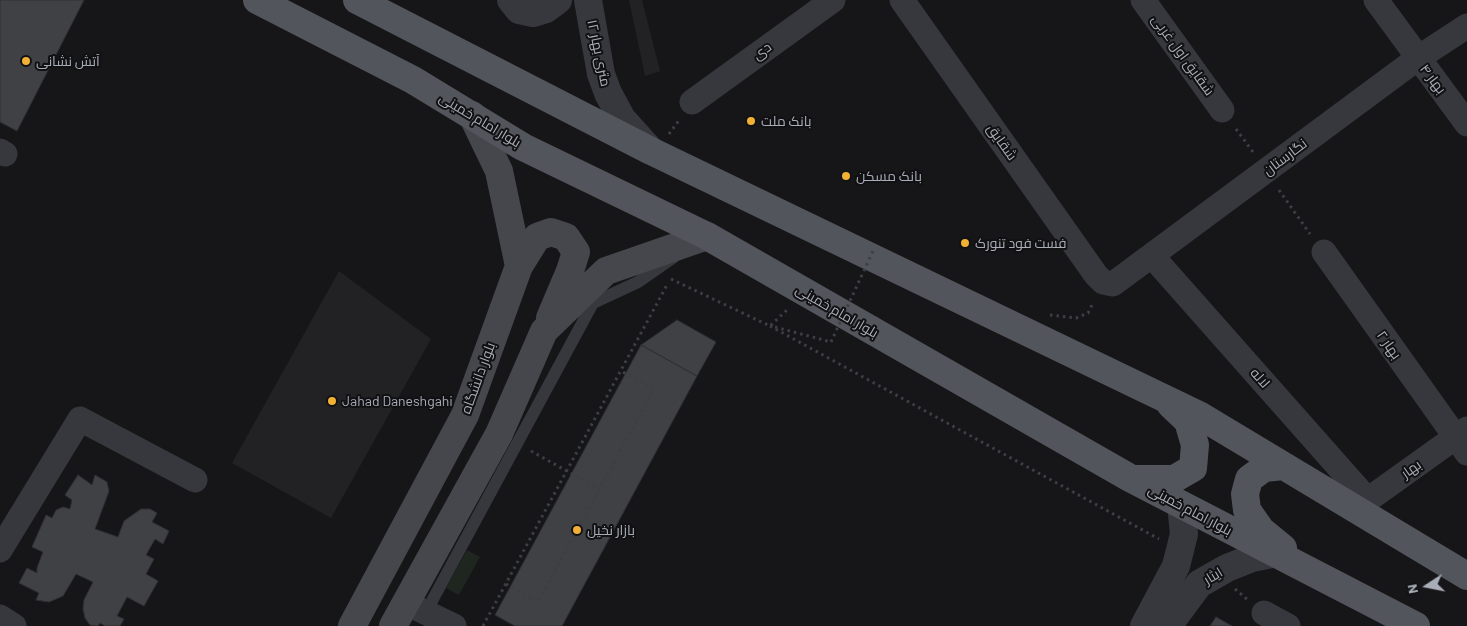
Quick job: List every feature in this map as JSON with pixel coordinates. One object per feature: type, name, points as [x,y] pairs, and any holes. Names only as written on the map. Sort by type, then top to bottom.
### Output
[{"type":"main road","name":"بلوار امام خمینی","points":[[257,0],[413,80],[472,114],[523,147],[707,236],[1130,478],[1416,626]]},
{"type":"main road","points":[[357,0],[654,152],[1199,415],[1284,466],[1361,504],[1467,576]]},
{"type":"main road","points":[[472,114],[499,171],[519,266]]},
{"type":"main road","name":"بلوار دانشگاه","points":[[352,626],[465,415],[519,266],[537,237],[551,232],[566,238],[576,252],[570,271],[544,331]]},
{"type":"main road","points":[[408,614],[499,434],[544,331],[606,271],[707,236]]},
{"type":"main road","points":[[1130,478],[1174,479],[1193,468],[1195,445],[1188,421],[1162,398]]},
{"type":"main road","points":[[1284,466],[1264,468],[1249,479],[1245,494],[1246,510],[1262,530],[1306,568]]},
{"type":"street","points":[[511,0],[519,10],[533,13],[546,10],[558,0]]},
{"type":"street","name":"۱۲ متری بهار","points":[[588,0],[601,74],[608,93],[622,119],[654,152]]},
{"type":"street","name":"دی","points":[[692,102],[808,7],[833,0]]},
{"type":"street","name":"شقایق","points":[[902,0],[1096,275],[1103,282]]},
{"type":"street","name":"بهار ۴","points":[[1376,0],[1467,124]]},
{"type":"street","name":"شقایق اول غربی","points":[[1149,2],[1222,110]]},
{"type":"street","name":"نگارستان","points":[[1103,282],[1113,284],[1418,58],[1467,26]]},
{"type":"street","name":"بهار ۲","points":[[1324,252],[1463,440]]},
{"type":"street","name":"لاله","points":[[1152,256],[1361,504]]},
{"type":"street","points":[[0,550],[80,419],[195,480]]},
{"type":"street","name":"بهار","points":[[1361,504],[1463,440]]},
{"type":"street","points":[[1144,626],[1176,566],[1184,534],[1181,505]]},
{"type":"street","name":"ایثار","points":[[1168,626],[1199,584],[1252,558],[1277,553]]},
{"type":"street","points":[[1264,613],[1288,626]]},
{"type":"street","points":[[408,614],[454,626]]},
{"type":"street","points":[[0,617],[14,626]]},
{"type":"lane","points":[[408,614],[517,444],[593,303],[638,282],[707,236]]},
{"type":"path","points":[[654,152],[692,102]]},
{"type":"path","points":[[770,326],[831,342],[873,251]]},
{"type":"path","points":[[638,282],[671,278],[770,326],[1180,550]]},
{"type":"path","points":[[483,626],[671,278]]},
{"type":"path","points":[[770,326],[806,293]]},
{"type":"path","points":[[506,584],[538,602],[654,389],[621,371]]},
{"type":"path","points":[[517,444],[600,489]]},
{"type":"path","points":[[1217,574],[1264,613]]},
{"type":"shaded area","points":[[629,0],[642,0],[660,71],[645,76]]},
{"type":"shaded area","name":"Jahad Daneshgahi","points":[[339,271],[431,339],[331,518],[232,463]]},
{"type":"shaded area","points":[[467,550],[480,557],[459,595],[446,588]]},
{"type":"building","name":"آتش نشانی","points":[[0,0],[84,0],[17,131],[0,122]]},
{"type":"building","points":[[677,320],[716,342],[697,376],[641,345]]},
{"type":"building","name":"بازار نخیل","points":[[641,345],[697,376],[562,626],[515,626],[495,615]]},
{"type":"building","points":[[78,475],[92,485],[95,475],[107,482],[109,491],[95,529],[118,537],[124,521],[141,509],[150,509],[157,513],[152,522],[169,531],[163,544],[155,539],[146,555],[154,559],[146,574],[158,581],[144,606],[127,597],[117,616],[124,619],[120,626],[105,626],[100,623],[98,626],[90,625],[85,618],[83,609],[84,600],[93,582],[76,574],[63,596],[49,602],[36,600],[39,593],[19,583],[27,568],[37,573],[43,552],[32,547],[46,515],[52,518],[56,510],[63,507],[70,509],[72,500],[65,495]]},
{"type":"building","points":[[1216,617],[1232,626],[1210,626]]},
{"type":"place","name":"آتش نشانی","points":[[26,61]]},
{"type":"place","name":"بانک ملت","points":[[751,121]]},
{"type":"place","name":"بانک مسکن","points":[[846,176]]},
{"type":"place","name":"فست فود تنورک","points":[[965,243]]},
{"type":"place","name":"Jahad Daneshgahi","points":[[332,401]]},
{"type":"place","name":"بازار نخیل","points":[[577,530]]}]
